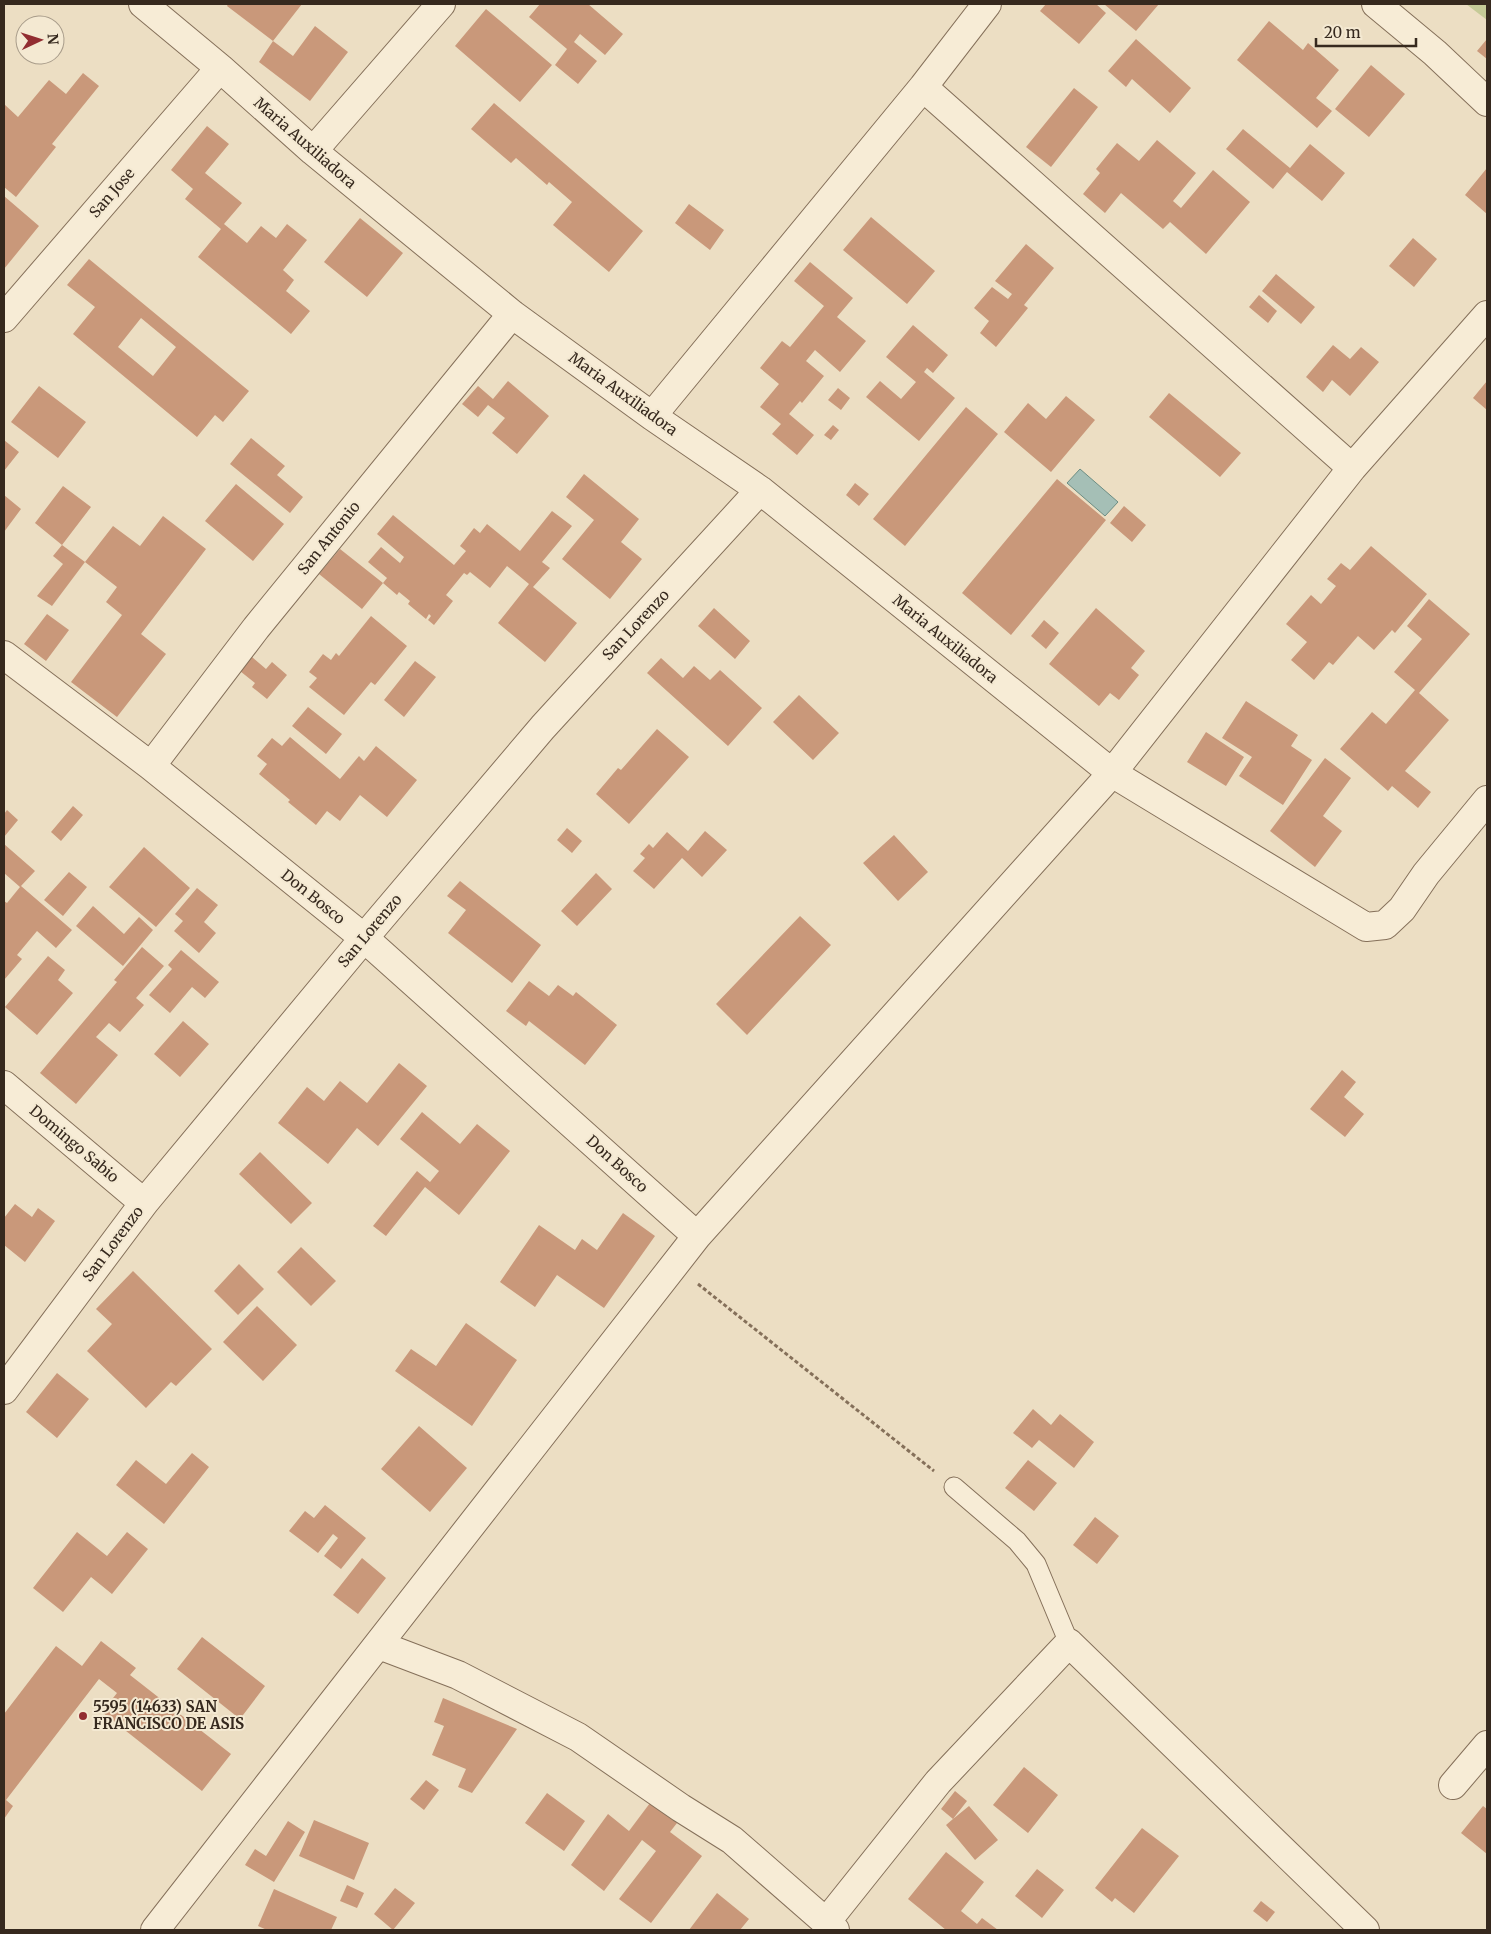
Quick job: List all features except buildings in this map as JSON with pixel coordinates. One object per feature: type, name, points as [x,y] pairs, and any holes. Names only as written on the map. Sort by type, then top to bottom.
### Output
[{"type":"street","name":"Maria Auxiliadora","points":[[143,4],[220,68],[313,151],[512,314],[652,416],[760,490],[1112,772],[1366,927],[1385,925],[1402,909],[1426,874],[1487,800]]},
{"type":"street","points":[[313,151],[441,4]]},
{"type":"street","points":[[652,416],[923,87],[987,4]]},
{"type":"street","points":[[1376,4],[1435,54],[1487,102]]},
{"type":"street","name":"San Jose","points":[[4,318],[220,68]]},
{"type":"street","points":[[923,87],[1352,468]]},
{"type":"street","name":"San Antonio","points":[[151,766],[256,628],[512,314]]},
{"type":"street","points":[[155,1930],[697,1236],[1112,772],[1352,468],[1487,315]]},
{"type":"street","name":"San Lorenzo","points":[[4,1390],[144,1203],[364,938],[543,727],[760,490]]},
{"type":"street","name":"Don Bosco","points":[[4,655],[151,766],[364,938],[697,1236]]},
{"type":"street","name":"Domingo Sabio","points":[[4,1085],[144,1203]]},
{"type":"street","points":[[379,1645],[458,1675],[578,1738],[732,1840],[831,1926],[938,1782],[1069,1643],[1365,1930]]},
{"type":"street","points":[[1453,1785],[1487,1745]]},
{"type":"lane","points":[[954,1487],[1017,1542],[1036,1564],[1069,1643]]},
{"type":"path","points":[[675,1265],[954,1487]]},
{"type":"green space","points":[[1466,4],[1487,4],[1487,20]]},
{"type":"water","points":[[1080,469],[1118,502],[1105,516],[1067,483]]},
{"type":"place","name":"5595 (14633) SAN FRANCISCO DE ASIS","points":[[83,1716]]}]
